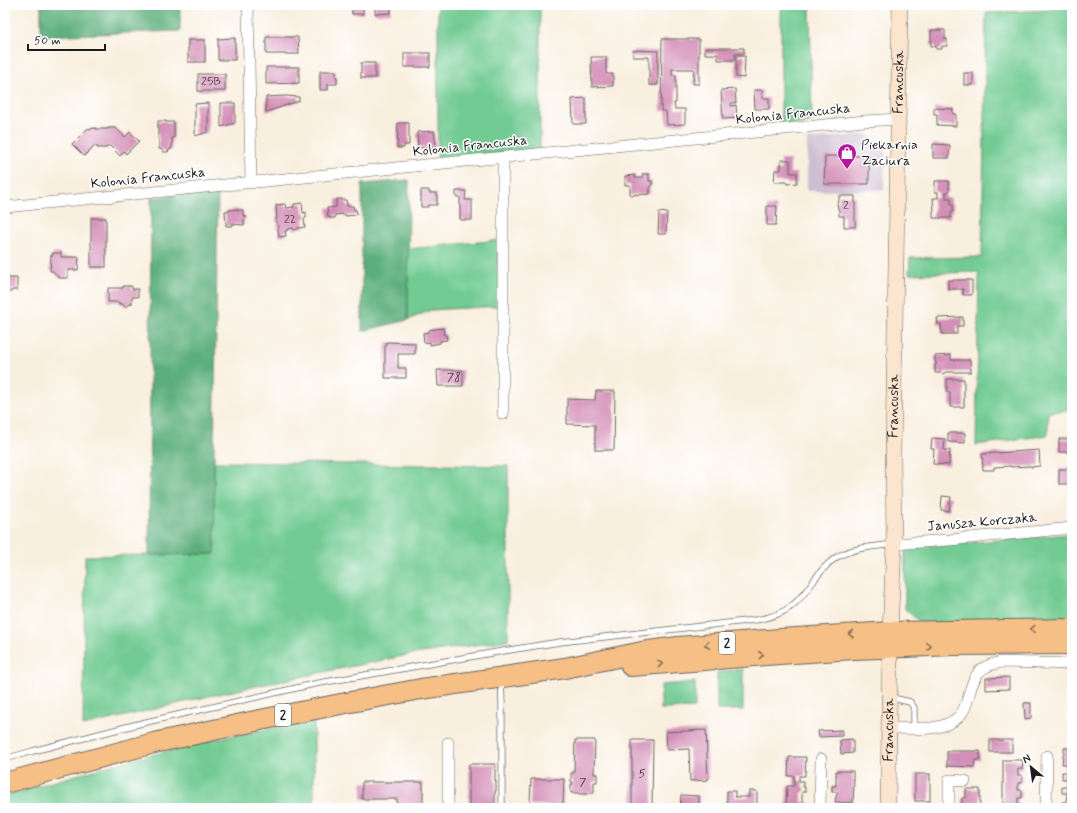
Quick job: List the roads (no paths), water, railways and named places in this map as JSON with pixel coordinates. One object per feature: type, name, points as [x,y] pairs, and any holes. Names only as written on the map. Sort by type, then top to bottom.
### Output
[{"type":"highway","name":"2","points":[[5,783],[154,743],[260,720],[392,694],[501,677],[565,668],[628,667],[779,654],[890,639],[1072,629]]},
{"type":"highway","name":"2","points":[[890,639],[985,644],[1072,644]]},
{"type":"street","points":[[248,5],[251,183]]},
{"type":"street","name":"Francuska","points":[[888,808],[890,639],[894,544],[893,455],[900,5]]},
{"type":"street","name":"Kolonia Francuska","points":[[5,207],[899,119]]},
{"type":"street","points":[[503,158],[503,414]]},
{"type":"street","name":"Janusza Korczaka","points":[[894,544],[1072,528]]},
{"type":"street","points":[[889,728],[930,728],[953,722],[966,705],[973,681],[978,673],[984,668],[993,664],[1002,662],[1072,664]]},
{"type":"street","points":[[448,743],[448,808]]},
{"type":"street","points":[[1046,808],[1047,756]]},
{"type":"street","points":[[820,759],[820,808]]},
{"type":"street","points":[[949,808],[949,780],[965,780]]},
{"type":"lane","points":[[5,759],[142,723],[322,683],[503,650],[776,616],[794,605],[826,566],[837,557],[855,550],[894,544]]},
{"type":"lane","points":[[501,677],[502,808]]},
{"type":"lane","points":[[889,700],[897,699],[910,702],[914,708],[914,728]]},
{"type":"place","name":"Piekarnia Zaciura","points":[[847,170]]}]
